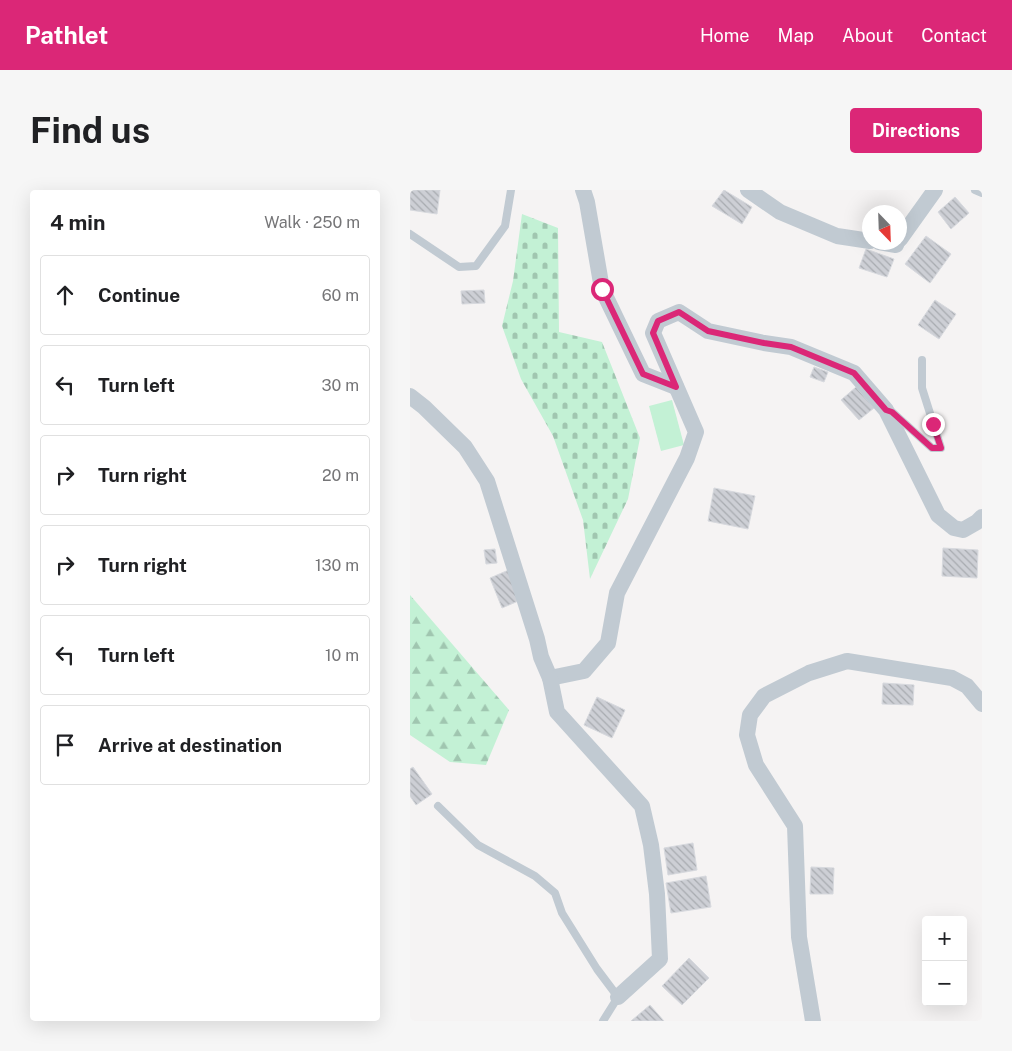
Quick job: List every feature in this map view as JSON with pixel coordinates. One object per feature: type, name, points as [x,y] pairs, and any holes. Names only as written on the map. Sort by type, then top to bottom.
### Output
[{"type":"street","points":[[583,190],[587,202],[602,289],[643,374],[676,387]]},
{"type":"street","points":[[748,190],[780,212],[837,236],[862,240]]},
{"type":"street","points":[[907,229],[935,190]]},
{"type":"street","points":[[550,678],[584,671],[608,642],[616,592],[687,458],[696,432],[653,333],[658,321],[679,312],[708,331],[791,347],[854,373],[886,410],[938,515],[954,528],[963,530],[982,517]]},
{"type":"street","points":[[410,396],[465,447],[487,481],[541,657],[550,678],[556,712],[642,806],[651,845],[657,894],[660,958],[618,997]]},
{"type":"street","points":[[811,1019],[798,937],[795,826],[756,765],[747,735],[750,715],[764,696],[809,672],[847,661],[952,678],[967,686],[982,704]]},
{"type":"lane","points":[[410,234],[458,268],[476,266],[506,226],[511,190]]},
{"type":"lane","points":[[975,190],[982,193]]},
{"type":"lane","points":[[886,410],[892,412],[932,448],[941,448],[922,388],[922,360]]},
{"type":"lane","points":[[438,806],[478,845],[535,876],[555,893],[562,913],[597,969],[618,997],[603,1021]]},
{"type":"green space","points":[[522,214],[558,228],[559,332],[602,342],[640,438],[628,499],[590,579],[583,520],[553,436],[521,379],[502,326],[513,281]]},
{"type":"green space","points":[[672,400],[684,445],[661,451],[649,406]]},
{"type":"green space","points":[[410,595],[509,710],[486,765],[450,762],[410,735]]},
{"type":"building","points":[[410,190],[440,190],[437,214],[410,210]]},
{"type":"building","points":[[724,190],[752,207],[742,224],[712,206]]},
{"type":"building","points":[[955,197],[969,213],[951,229],[938,212]]},
{"type":"building","points":[[926,236],[951,254],[930,283],[905,264]]},
{"type":"building","points":[[866,250],[894,259],[887,277],[859,268]]},
{"type":"building","points":[[484,290],[485,303],[462,304],[461,291]]},
{"type":"building","points":[[935,300],[956,314],[939,339],[918,325]]},
{"type":"building","points":[[814,367],[828,372],[824,382],[810,377]]},
{"type":"building","points":[[856,387],[874,408],[859,420],[841,400]]},
{"type":"building","points":[[714,488],[755,496],[748,529],[708,521]]},
{"type":"building","points":[[943,548],[978,550],[977,578],[942,576]]},
{"type":"building","points":[[495,549],[497,563],[486,564],[484,550]]},
{"type":"building","points":[[511,569],[523,599],[502,608],[490,578]]},
{"type":"building","points":[[883,683],[914,685],[913,705],[882,704]]},
{"type":"building","points":[[597,697],[625,710],[612,738],[584,725]]},
{"type":"building","points":[[413,767],[432,794],[416,805],[410,796],[410,769]]},
{"type":"building","points":[[693,843],[697,870],[668,875],[664,848]]},
{"type":"building","points":[[811,867],[834,868],[833,894],[810,894]]},
{"type":"building","points":[[706,876],[711,907],[671,913],[666,883]]},
{"type":"building","points":[[689,958],[709,978],[682,1005],[662,986]]},
{"type":"building","points":[[650,1005],[664,1021],[631,1021]]},
{"type":"route","points":[[602,289],[643,374],[676,387],[653,333],[658,321],[679,312],[708,331],[791,347],[854,373],[886,410],[892,412],[932,448],[941,448],[933,424]]}]
